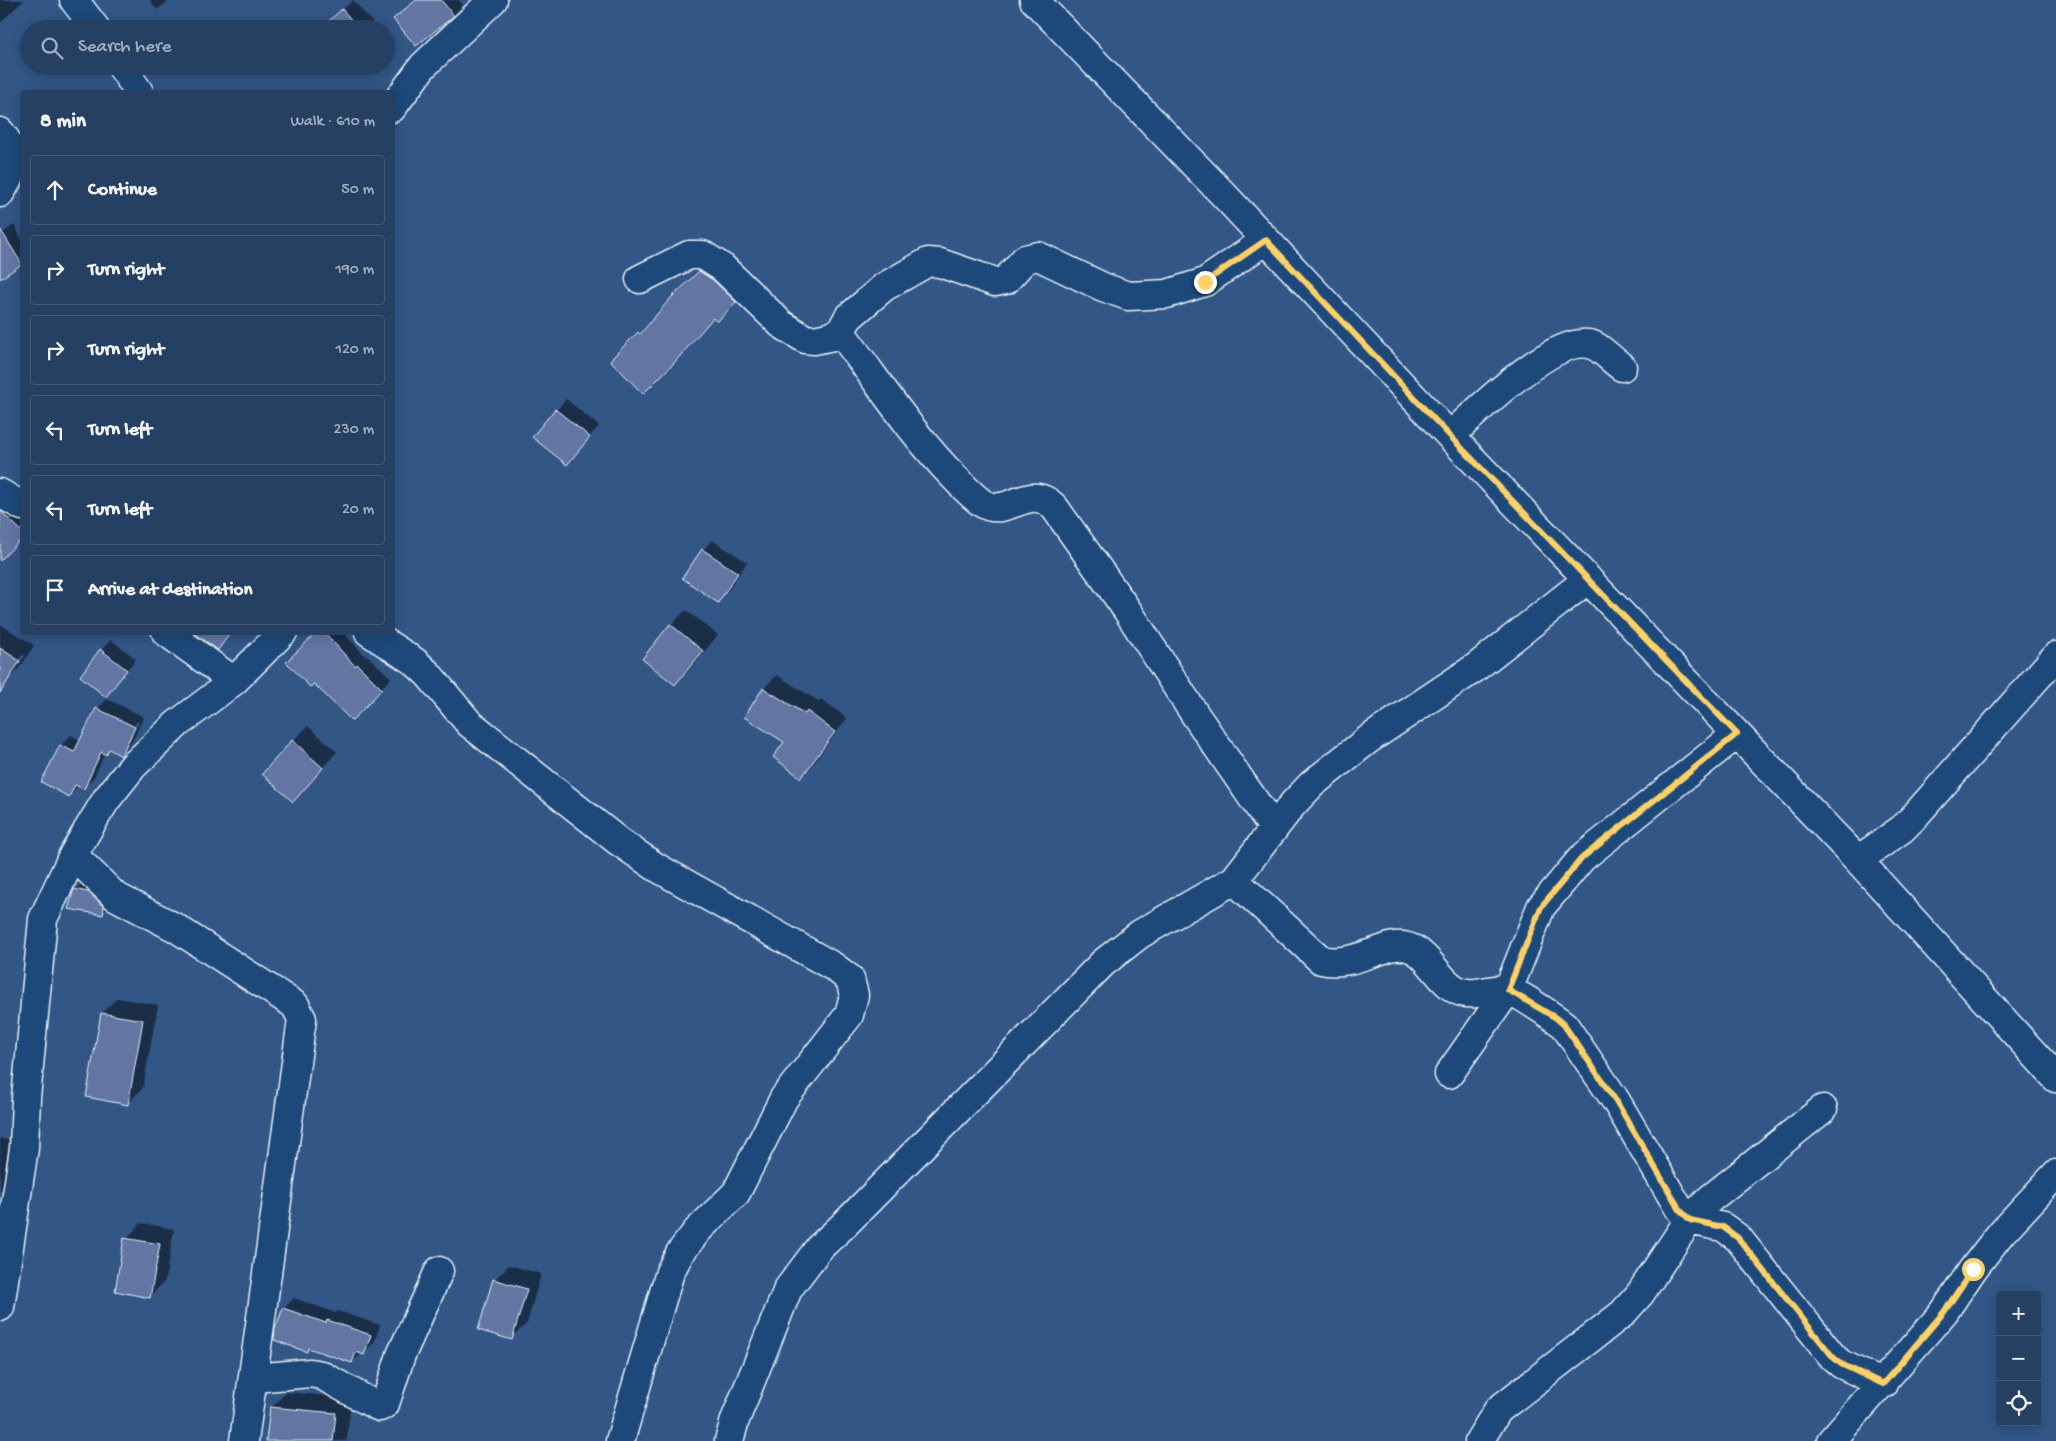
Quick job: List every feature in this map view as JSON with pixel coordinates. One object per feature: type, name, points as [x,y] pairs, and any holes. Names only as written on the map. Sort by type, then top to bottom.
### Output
[{"type":"street","points":[[74,0],[89,20]]},
{"type":"street","points":[[395,104],[423,66],[494,0]]},
{"type":"street","points":[[1034,0],[1858,860],[2056,1078]]},
{"type":"street","points":[[127,75],[138,90]]},
{"type":"street","points":[[0,132],[6,140],[15,160],[12,175],[0,194]]},
{"type":"street","points":[[640,280],[689,255],[703,255],[723,268],[781,324],[805,339],[824,338],[833,336],[842,329],[848,318],[884,287],[928,262],[940,263],[995,282],[1006,280],[1025,259],[1038,256],[1104,287],[1128,296],[1167,294],[1205,282],[1266,240]]},
{"type":"street","points":[[842,329],[845,338],[934,457],[972,495],[982,503],[994,508],[1038,497],[1048,500],[1055,508],[1127,610],[1196,716],[1274,829]]},
{"type":"street","points":[[1450,436],[1496,394],[1532,365],[1561,350],[1578,344],[1594,346],[1622,367]]},
{"type":"street","points":[[0,493],[20,505]]},
{"type":"street","points":[[729,1441],[735,1420],[788,1289],[819,1248],[1104,963],[1140,934],[1234,880],[1293,804],[1326,773],[1369,740],[1475,668],[1588,579]]},
{"type":"street","points":[[170,635],[234,681]]},
{"type":"street","points":[[0,1307],[24,1148],[26,1098],[43,919],[73,855],[106,800],[133,766],[177,724],[234,681],[280,635]]},
{"type":"street","points":[[374,635],[414,662],[428,674],[469,723],[618,841],[656,867],[834,967],[850,979],[854,995],[849,1015],[784,1098],[736,1193],[698,1230],[680,1253],[670,1272],[620,1441]]},
{"type":"street","points":[[1858,860],[1902,829],[2053,666]]},
{"type":"street","points":[[1449,1074],[1508,990],[1541,907],[1582,858],[1737,734]]},
{"type":"street","points":[[73,855],[115,896],[176,928],[295,1005],[302,1019],[244,1441]]},
{"type":"street","points":[[1234,880],[1321,960],[1345,962],[1396,946],[1422,954],[1454,989],[1467,994],[1508,990],[1556,1018],[1564,1025],[1616,1101],[1680,1210],[1690,1220],[1723,1227],[1738,1238],[1833,1357],[1841,1364],[1883,1384]]},
{"type":"street","points":[[1479,1441],[1498,1410],[1622,1314],[1640,1294],[1690,1220],[1711,1198],[1823,1109]]},
{"type":"street","points":[[1831,1441],[1883,1384],[1944,1312],[1973,1269],[2001,1233],[2056,1174]]},
{"type":"street","points":[[254,1378],[310,1373],[321,1375],[380,1407],[385,1404],[390,1396],[400,1355],[439,1271]]},
{"type":"building","points":[[416,0],[441,0],[454,16],[416,46],[393,19]]},
{"type":"building","points":[[342,9],[351,20],[330,20]]},
{"type":"building","points":[[0,229],[20,261],[20,265],[0,279]]},
{"type":"building","points":[[699,271],[713,280],[736,302],[717,322],[713,318],[674,363],[643,394],[610,360],[638,332],[640,334],[669,300]]},
{"type":"building","points":[[555,409],[590,437],[567,465],[532,437]]},
{"type":"building","points":[[0,511],[20,529],[20,540],[0,561]]},
{"type":"building","points":[[702,549],[738,573],[718,603],[682,578]]},
{"type":"building","points":[[670,624],[703,651],[675,685],[642,659]]},
{"type":"building","points":[[197,635],[229,635],[218,650]]},
{"type":"building","points":[[314,635],[327,635],[355,666],[357,664],[382,689],[352,721],[314,684],[310,687],[286,662]]},
{"type":"building","points":[[0,648],[20,661],[0,693]]},
{"type":"building","points":[[100,649],[127,670],[106,697],[80,676]]},
{"type":"building","points":[[763,688],[805,714],[807,711],[835,732],[801,778],[773,757],[784,742],[744,717]]},
{"type":"building","points":[[96,708],[135,727],[121,756],[109,749],[106,755],[101,752],[84,789],[75,785],[69,797],[41,782],[60,745],[74,752]]},
{"type":"building","points":[[292,740],[323,768],[293,802],[262,774]]},
{"type":"building","points":[[74,889],[88,892],[104,907],[103,915],[68,909]]},
{"type":"building","points":[[101,1013],[143,1020],[128,1105],[86,1097]]},
{"type":"building","points":[[124,1238],[160,1244],[150,1298],[115,1291]]},
{"type":"building","points":[[493,1279],[527,1289],[512,1340],[478,1330]]},
{"type":"building","points":[[283,1308],[326,1323],[327,1320],[371,1335],[364,1355],[356,1352],[352,1363],[308,1348],[307,1352],[274,1340],[275,1329]]},
{"type":"building","points":[[270,1407],[336,1413],[333,1441],[266,1441]]},
{"type":"route","points":[[1205,282],[1266,240],[1450,436],[1737,734],[1582,858],[1541,907],[1508,990],[1556,1018],[1564,1025],[1616,1101],[1680,1210],[1690,1220],[1723,1227],[1738,1238],[1833,1357],[1841,1364],[1883,1384],[1944,1312],[1973,1269]]}]
